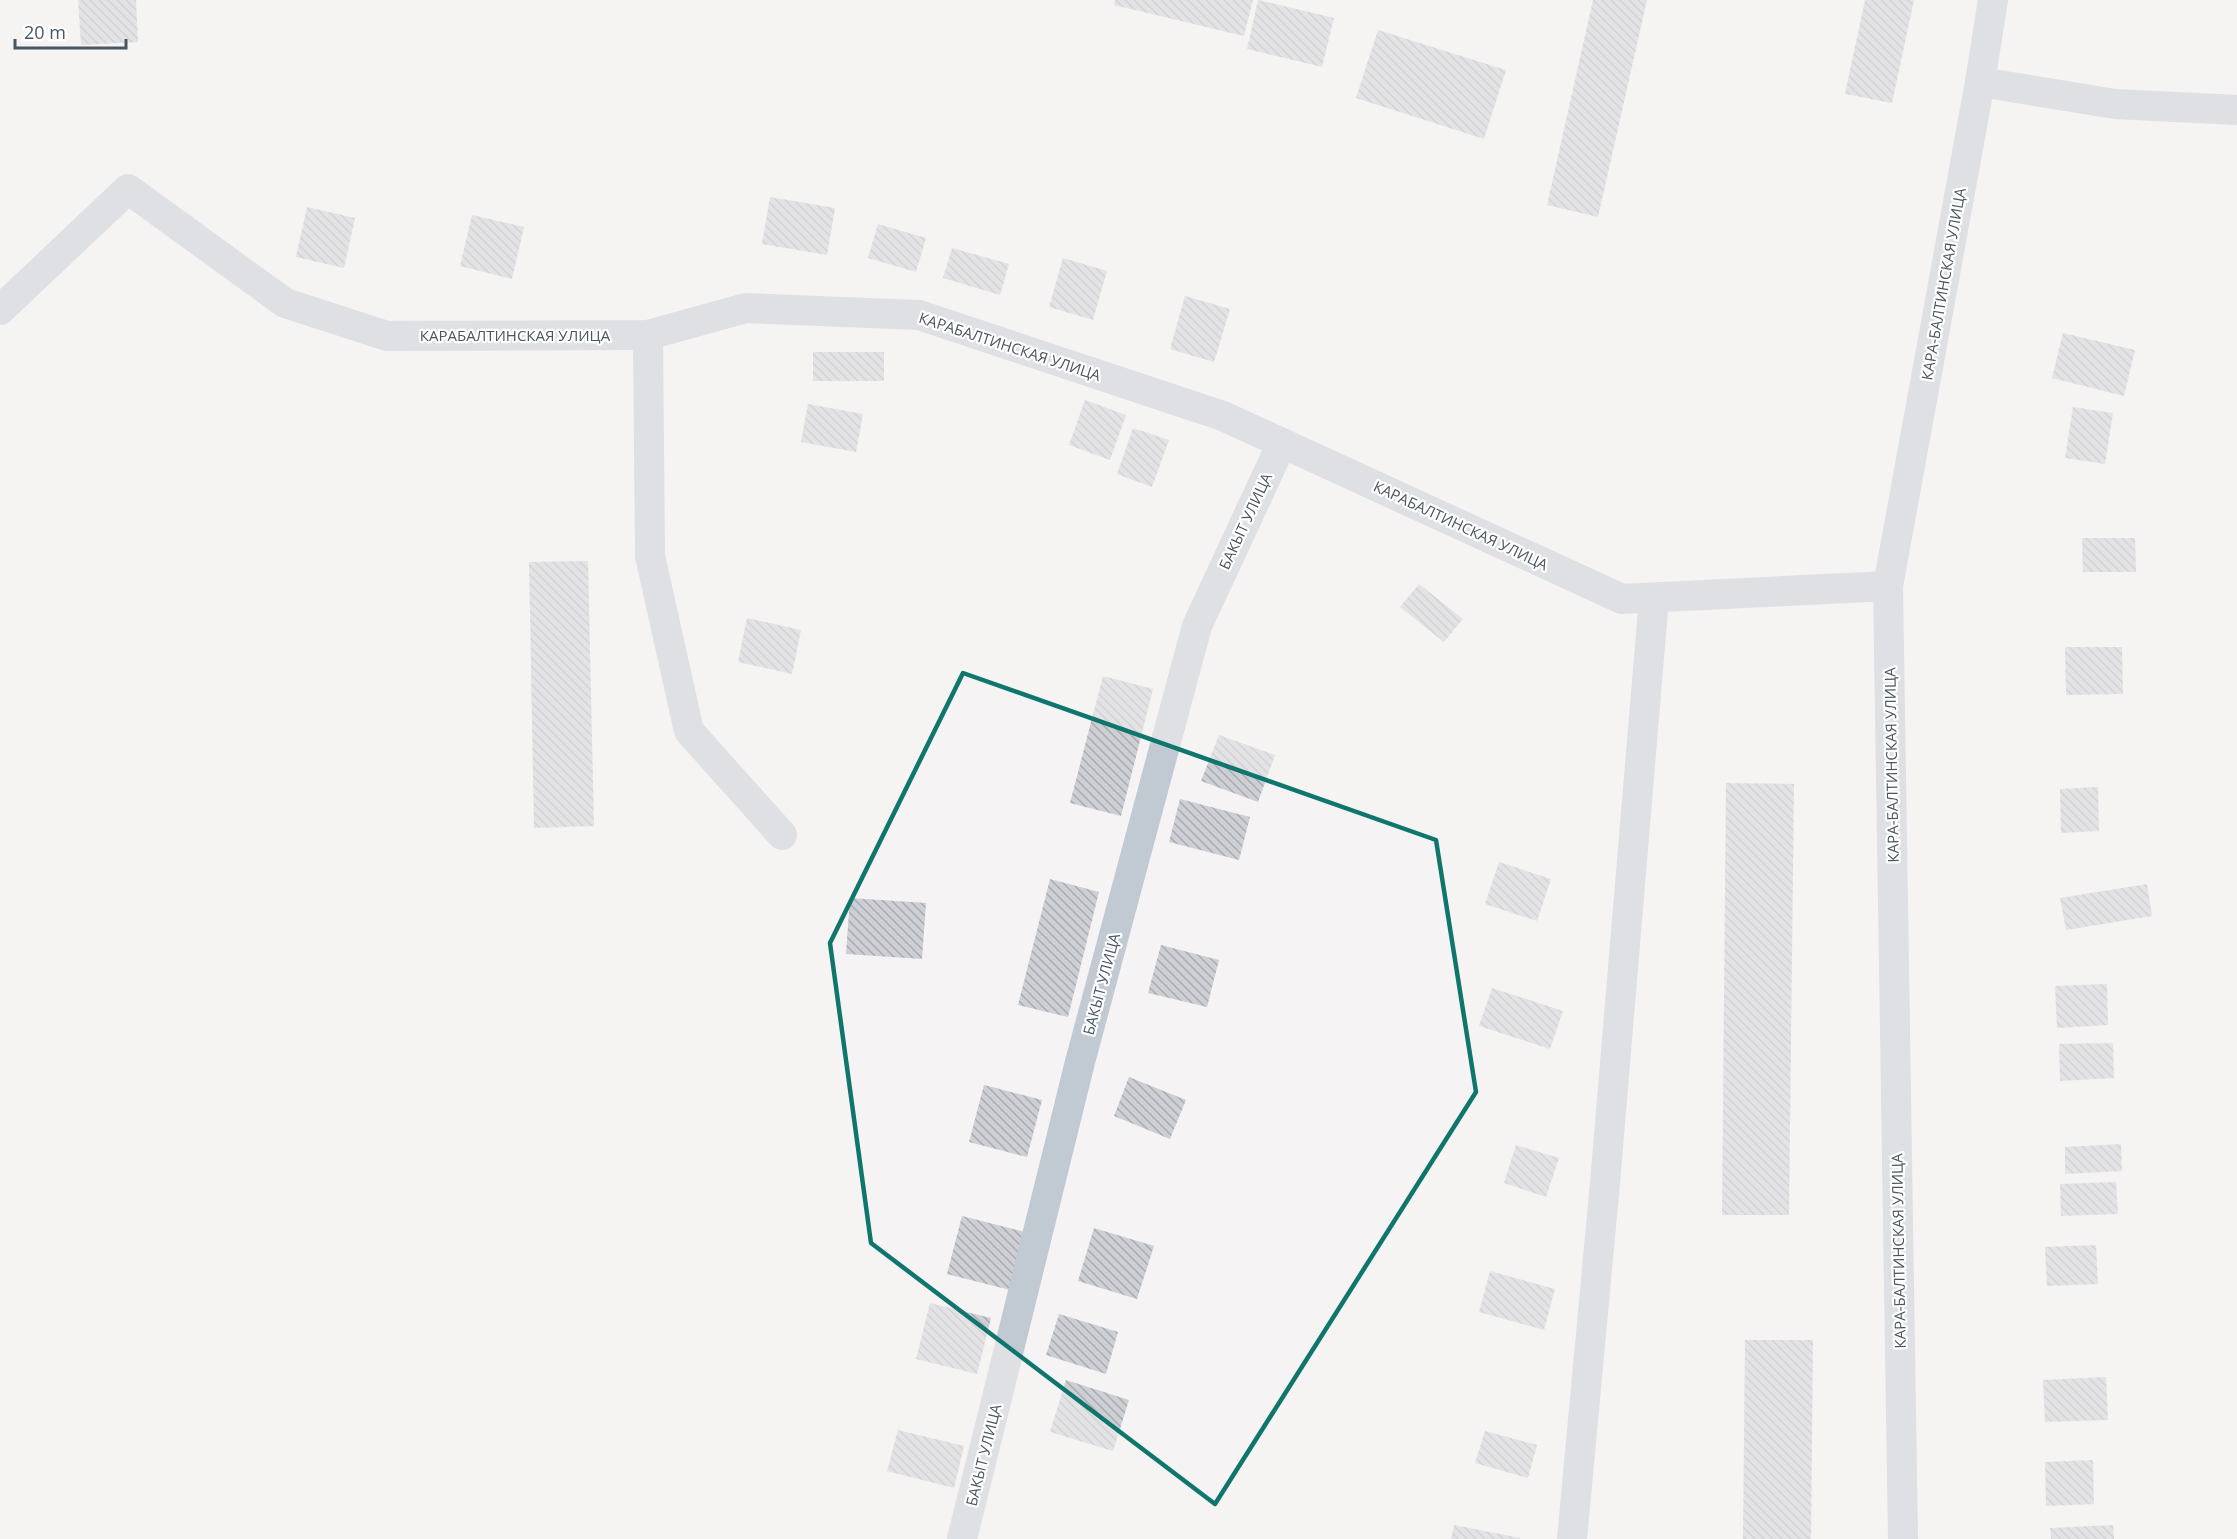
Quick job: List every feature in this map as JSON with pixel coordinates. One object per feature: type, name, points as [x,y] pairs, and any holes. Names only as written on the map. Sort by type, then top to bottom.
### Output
[{"type":"street","name":"КАРА-БАЛТИНСКАЯ УЛИЦА","points":[[1903,1539],[1888,586],[1993,0]]},
{"type":"street","points":[[1980,82],[2115,104],[2237,110]]},
{"type":"street","name":"КАРАБАЛТИНСКАЯ УЛИЦА","points":[[0,310],[128,189],[285,303],[387,336],[648,335],[746,308],[919,315],[1223,416],[1622,599],[1888,586]]},
{"type":"street","points":[[648,335],[650,556],[689,731],[782,835]]},
{"type":"street","name":"БАКЫТ УЛИЦА","points":[[962,1539],[1080,1062],[1197,626],[1281,443]]},
{"type":"street","points":[[1572,1539],[1607,1160],[1654,598]]},
{"type":"highlighted area","points":[[963,673],[1436,840],[1476,1092],[1215,1504],[871,1243],[830,943]]},
{"type":"building","points":[[78,0],[136,0],[138,42],[81,45]]},
{"type":"building","points":[[1115,0],[1253,0],[1244,36],[1114,5]]},
{"type":"building","points":[[1258,0],[1334,18],[1322,67],[1247,49]]},
{"type":"building","points":[[1593,0],[1647,0],[1598,217],[1547,205]]},
{"type":"building","points":[[1865,0],[1914,0],[1892,103],[1845,94]]},
{"type":"building","points":[[1378,30],[1506,70],[1484,139],[1356,98]]},
{"type":"building","points":[[770,197],[835,208],[827,255],[762,244]]},
{"type":"building","points":[[307,207],[355,218],[344,268],[296,257]]},
{"type":"building","points":[[472,215],[524,227],[512,279],[460,266]]},
{"type":"building","points":[[878,224],[926,238],[916,272],[868,258]]},
{"type":"building","points":[[952,248],[1009,264],[1000,295],[943,278]]},
{"type":"building","points":[[1063,258],[1107,271],[1093,320],[1049,307]]},
{"type":"building","points":[[1185,296],[1230,309],[1214,362],[1170,349]]},
{"type":"building","points":[[2063,333],[2135,350],[2124,396],[2052,378]]},
{"type":"building","points":[[813,352],[884,352],[884,381],[813,381]]},
{"type":"building","points":[[1085,400],[1126,415],[1110,460],[1069,445]]},
{"type":"building","points":[[808,404],[863,414],[856,452],[801,442]]},
{"type":"building","points":[[2073,407],[2113,413],[2105,464],[2065,458]]},
{"type":"building","points":[[1133,428],[1169,440],[1152,487],[1117,474]]},
{"type":"building","points":[[2082,538],[2135,538],[2136,572],[2083,572]]},
{"type":"building","points":[[588,561],[594,826],[534,828],[529,562]]},
{"type":"building","points":[[1419,584],[1463,619],[1444,642],[1400,607]]},
{"type":"building","points":[[747,618],[801,630],[792,674],[738,662]]},
{"type":"building","points":[[2065,647],[2122,647],[2123,694],[2066,695]]},
{"type":"building","points":[[1103,676],[1153,689],[1121,816],[1070,803]]},
{"type":"building","points":[[1219,735],[1275,755],[1258,802],[1201,781]]},
{"type":"building","points":[[1726,783],[1794,784],[1789,1215],[1722,1215]]},
{"type":"building","points":[[2098,787],[2099,831],[2061,833],[2060,789]]},
{"type":"building","points":[[1180,799],[1250,817],[1239,860],[1169,842]]},
{"type":"building","points":[[1499,862],[1551,879],[1537,921],[1485,904]]},
{"type":"building","points":[[1050,879],[1099,892],[1068,1017],[1018,1005]]},
{"type":"building","points":[[2147,884],[2152,916],[2066,930],[2060,898]]},
{"type":"building","points":[[850,898],[926,903],[922,959],[846,954]]},
{"type":"building","points":[[1161,945],[1219,960],[1207,1007],[1148,993]]},
{"type":"building","points":[[2107,984],[2108,1025],[2057,1028],[2055,986]]},
{"type":"building","points":[[1492,988],[1563,1011],[1550,1049],[1479,1026]]},
{"type":"building","points":[[2113,1043],[2114,1078],[2060,1081],[2059,1044]]},
{"type":"building","points":[[1129,1077],[1186,1100],[1170,1139],[1114,1116]]},
{"type":"building","points":[[984,1085],[1042,1100],[1027,1157],[969,1142]]},
{"type":"building","points":[[2121,1144],[2122,1171],[2065,1174],[2065,1147]]},
{"type":"building","points":[[1516,1145],[1559,1158],[1546,1197],[1504,1183]]},
{"type":"building","points":[[2116,1182],[2118,1214],[2061,1216],[2060,1184]]},
{"type":"building","points":[[962,1216],[1025,1232],[1010,1290],[947,1274]]},
{"type":"building","points":[[1094,1228],[1154,1246],[1137,1299],[1078,1281]]},
{"type":"building","points":[[2096,1245],[2098,1284],[2047,1286],[2045,1247]]},
{"type":"building","points":[[1490,1271],[1555,1289],[1544,1330],[1479,1312]]},
{"type":"building","points":[[930,1303],[991,1318],[977,1374],[916,1359]]},
{"type":"building","points":[[1059,1314],[1118,1332],[1106,1374],[1046,1355]]},
{"type":"building","points":[[1745,1340],[1813,1340],[1811,1539],[1743,1539]]},
{"type":"building","points":[[2106,1377],[2108,1420],[2045,1422],[2043,1380]]},
{"type":"building","points":[[1066,1380],[1129,1400],[1113,1451],[1050,1432]]},
{"type":"building","points":[[898,1430],[964,1446],[954,1488],[887,1471]]},
{"type":"building","points":[[1485,1431],[1537,1445],[1528,1478],[1475,1463]]},
{"type":"building","points":[[2093,1460],[2094,1504],[2046,1506],[2045,1462]]},
{"type":"building","points":[[1454,1525],[1520,1538],[1520,1539],[1451,1539]]},
{"type":"building","points":[[2113,1525],[2114,1539],[2051,1539],[2050,1528]]}]
